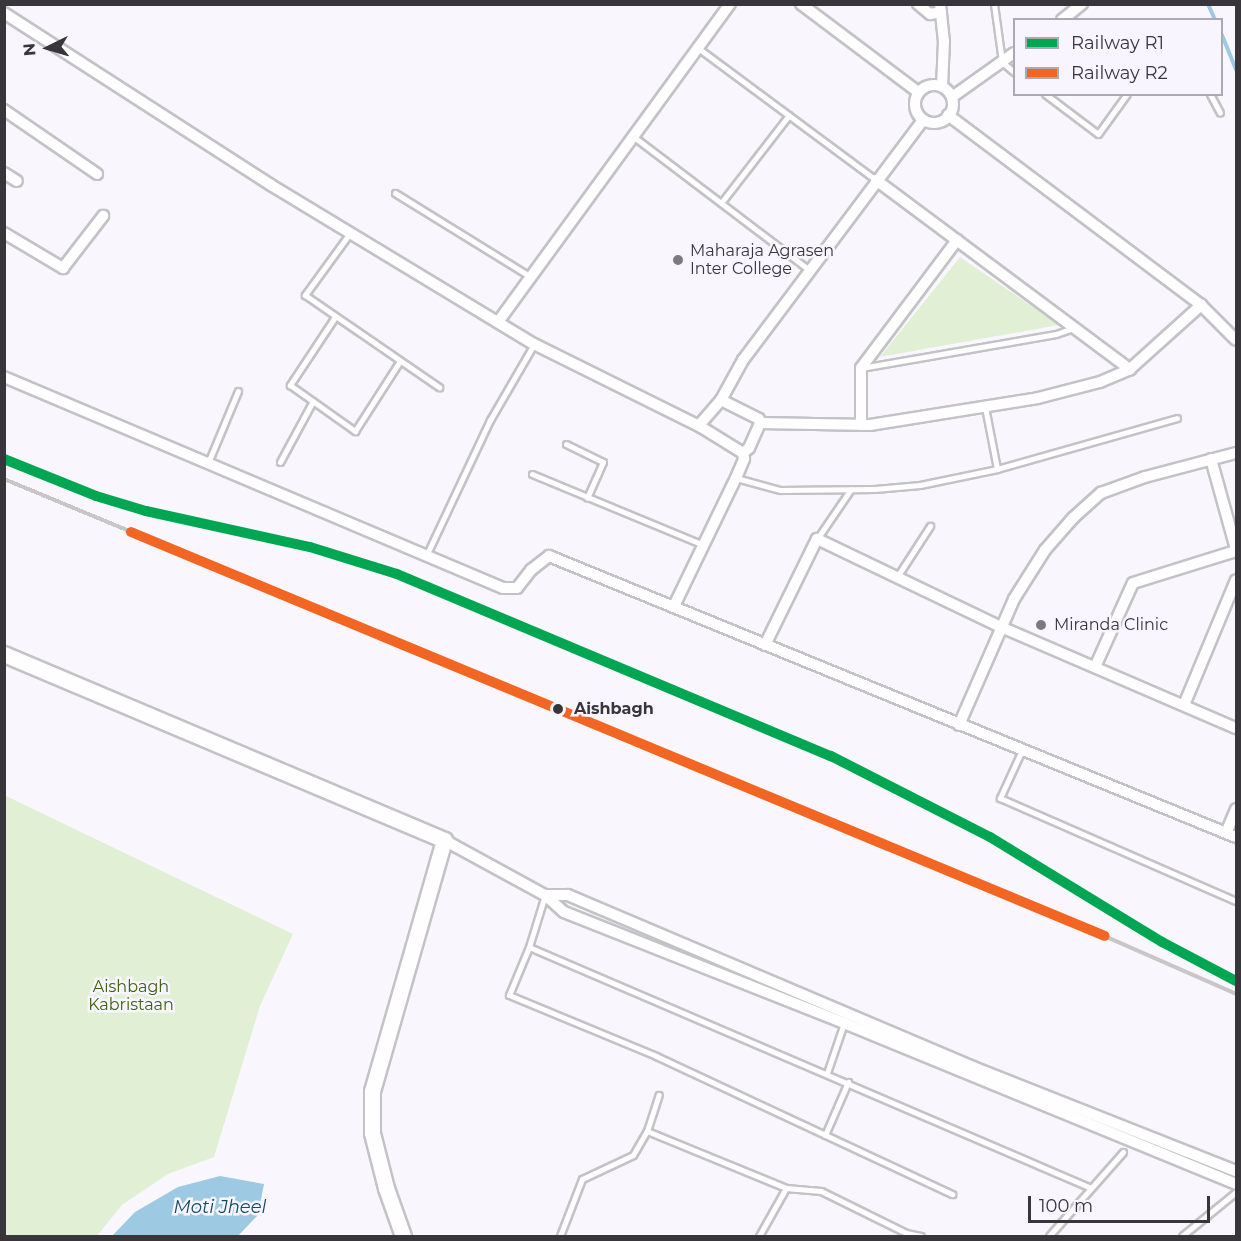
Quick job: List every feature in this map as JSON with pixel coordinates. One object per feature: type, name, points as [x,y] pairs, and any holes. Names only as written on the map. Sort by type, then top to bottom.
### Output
[{"type":"street","points":[[498,322],[730,4]]},
{"type":"street","points":[[801,4],[918,92]]},
{"type":"street","points":[[918,4],[930,14],[940,8],[944,41],[942,86]]},
{"type":"street","points":[[1064,18],[1082,4]]},
{"type":"street","points":[[4,13],[271,185],[534,344],[701,428],[743,453],[744,459],[736,478],[674,606]]},
{"type":"street","points":[[952,97],[1013,54]]},
{"type":"street","points":[[927,85],[942,86],[952,97],[953,104],[948,116],[940,122],[932,123],[923,120],[916,111],[914,103],[918,92],[927,85]]},
{"type":"street","points":[[4,110],[97,174]]},
{"type":"street","points":[[948,116],[1201,305],[1236,340]]},
{"type":"street","points":[[701,428],[701,423],[721,400],[743,360],[923,120]]},
{"type":"street","points":[[4,173],[17,181]]},
{"type":"street","points":[[876,180],[1130,369]]},
{"type":"street","points":[[4,233],[63,268],[102,216]]},
{"type":"street","points":[[861,425],[861,368],[957,240]]},
{"type":"street","points":[[760,423],[861,425],[1038,398],[1100,382],[1130,369],[1201,305]]},
{"type":"street","points":[[4,377],[503,588],[517,588],[531,570],[549,556],[1231,835],[1236,809]]},
{"type":"street","points":[[721,400],[759,419],[760,423]]},
{"type":"street","points":[[743,453],[749,448],[760,423]]},
{"type":"street","points":[[959,725],[1014,599],[1045,550],[1073,518],[1101,493],[1145,477],[1236,453]]},
{"type":"street","points":[[1095,666],[1133,583],[1236,550],[1211,459]]},
{"type":"street","points":[[765,645],[817,539],[1001,627],[1236,728]]},
{"type":"street","points":[[1184,705],[1236,580]]},
{"type":"street","points":[[4,654],[444,840],[545,895],[564,912],[844,1023],[1236,1184]]},
{"type":"street","points":[[404,1236],[386,1188],[372,1133],[372,1091],[444,840]]},
{"type":"street","points":[[545,895],[568,895],[974,1067],[1236,1171]]},
{"type":"lane","points":[[994,4],[1002,62],[1013,71]]},
{"type":"lane","points":[[698,48],[876,180]]},
{"type":"lane","points":[[1048,96],[1098,134],[1126,96]]},
{"type":"lane","points":[[1211,96],[1220,113]]},
{"type":"lane","points":[[721,203],[789,115]]},
{"type":"lane","points":[[633,136],[810,270]]},
{"type":"lane","points":[[395,194],[531,277]]},
{"type":"lane","points":[[350,233],[305,295],[439,387]]},
{"type":"lane","points":[[335,317],[290,385],[355,431],[400,361]]},
{"type":"lane","points":[[861,368],[1056,334],[1075,328]]},
{"type":"lane","points":[[426,556],[477,446],[534,344]]},
{"type":"lane","points":[[208,463],[238,391]]},
{"type":"lane","points":[[280,462],[313,401]]},
{"type":"lane","points":[[985,406],[997,470]]},
{"type":"lane","points":[[736,478],[780,490],[920,485],[997,470],[1177,418]]},
{"type":"lane","points":[[566,444],[603,462],[587,498]]},
{"type":"lane","points":[[532,474],[704,545]]},
{"type":"lane","points":[[817,539],[851,489]]},
{"type":"lane","points":[[897,577],[930,526]]},
{"type":"lane","points":[[1022,750],[1000,798],[1236,901]]},
{"type":"lane","points":[[545,895],[529,947],[509,995],[656,1056],[952,1194]]},
{"type":"lane","points":[[529,947],[1091,1188]]},
{"type":"lane","points":[[827,1073],[844,1023]]},
{"type":"lane","points":[[825,1135],[848,1082]]},
{"type":"lane","points":[[560,1236],[582,1179],[633,1155],[647,1131],[659,1095]]},
{"type":"lane","points":[[647,1131],[786,1188],[821,1191],[906,1233],[921,1236]]},
{"type":"lane","points":[[1049,1236],[1123,1152]]},
{"type":"lane","points":[[759,1236],[786,1188]]},
{"type":"lane","points":[[1182,1236],[1236,1192]]},
{"type":"green space","points":[[960,257],[1059,325],[880,357]]},
{"type":"green space","name":"Aishbagh Kabristaan","points":[[4,795],[293,934],[260,1006],[214,1157],[168,1174],[122,1205],[97,1236],[5,1236]]},
{"type":"water","name":"Moti Jheel","points":[[220,1176],[264,1184],[258,1215],[238,1236],[112,1236],[135,1212],[178,1187]]},
{"type":"waterway","points":[[1208,4],[1214,18]]},
{"type":"waterway","points":[[1223,37],[1236,69]]},
{"type":"railway","points":[[4,479],[1095,932],[1236,994]]},
{"type":"rail line","name":"R1","points":[[4,459],[96,496],[146,511],[310,547],[397,574],[831,756],[990,837],[1162,942],[1236,981]]},
{"type":"rail line","name":"R2","points":[[131,532],[1105,936]]},
{"type":"place","name":"Maharaja Agrasen Inter College","points":[[678,260]]},
{"type":"place","name":"Miranda Clinic","points":[[1041,625]]},
{"type":"place","name":"Aishbagh","points":[[558,709]]}]
